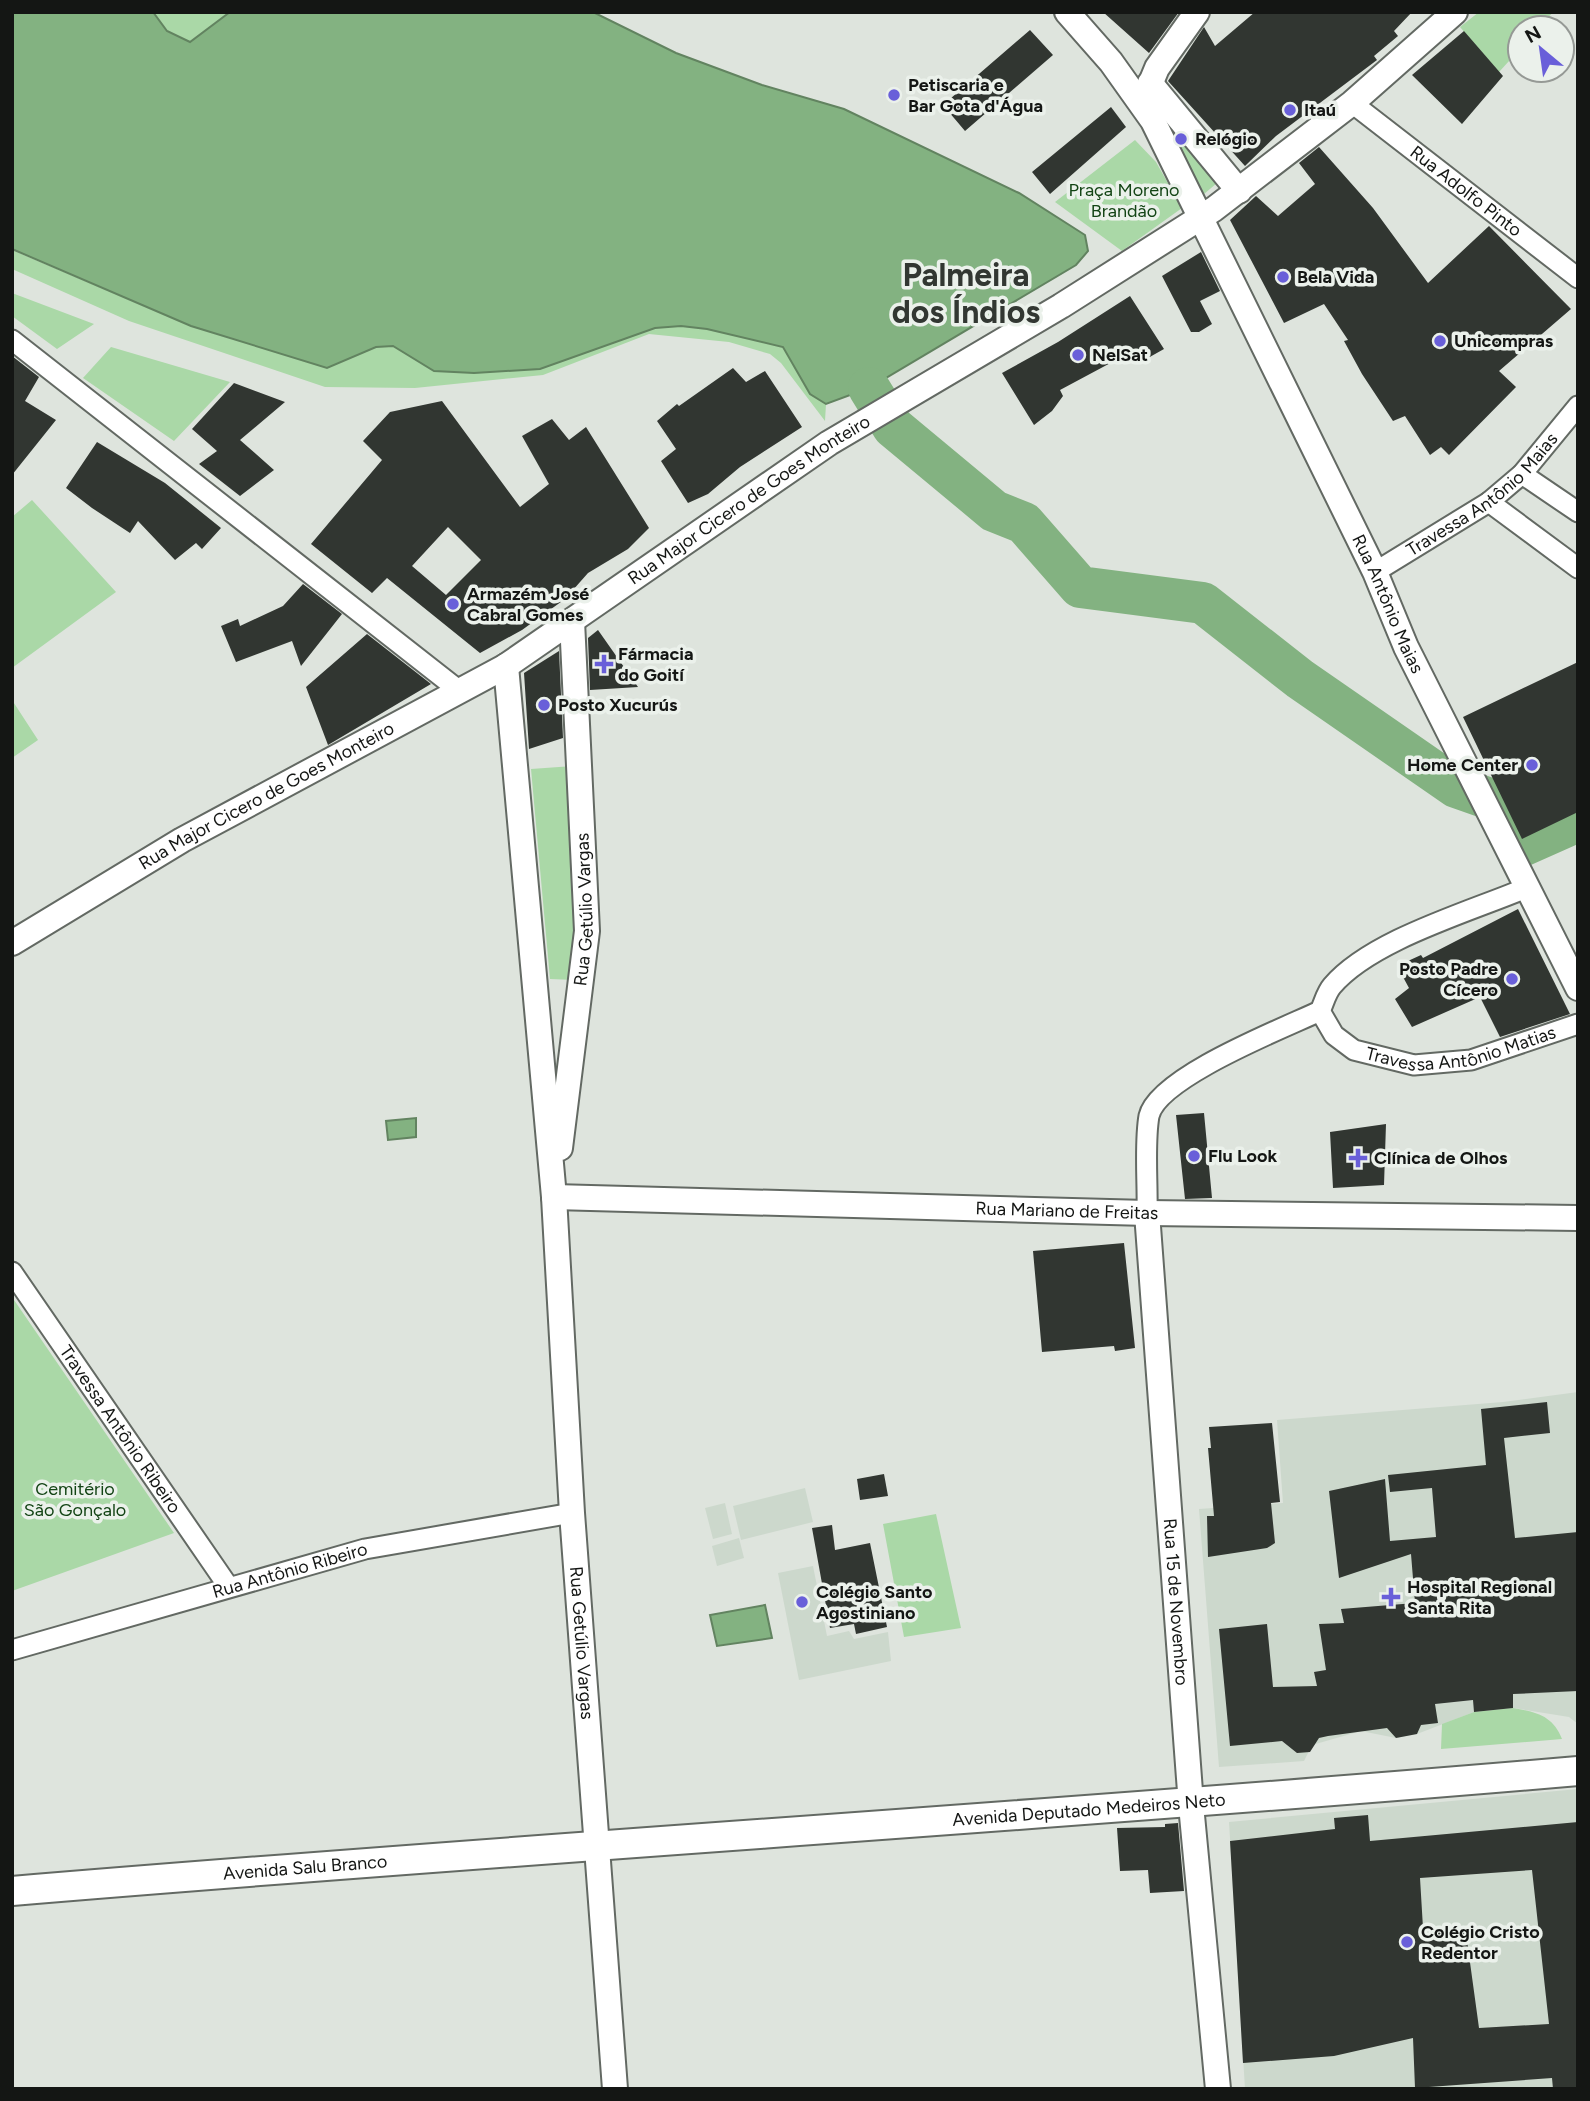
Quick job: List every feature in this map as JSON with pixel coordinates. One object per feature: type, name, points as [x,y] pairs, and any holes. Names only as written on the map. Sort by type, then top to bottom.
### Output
[{"type":"main road","name":"Avenida Deputado Medeiros Neto","points":[[599,1847],[1191,1805],[1578,1771]]},
{"type":"main road","name":"Avenida Salu Branco","points":[[12,1891],[377,1860],[599,1847]]},
{"type":"street","points":[[1067,12],[1111,62],[1146,94],[1240,191]]},
{"type":"street","points":[[1146,94],[1157,68],[1197,12]]},
{"type":"street","name":"Rua Major Cicero de Goes Monteiro","points":[[12,943],[183,840],[506,666],[883,410],[1061,306],[1240,191],[1352,103],[1455,12]]},
{"type":"street","name":"Rua Antônio Maias","points":[[1146,94],[1202,216],[1375,572],[1406,647],[1578,988]]},
{"type":"street","name":"Rua Adolfo Pinto","points":[[1352,103],[1578,278]]},
{"type":"street","points":[[12,340],[461,692]]},
{"type":"street","name":"Travessa Antônio Maias","points":[[1375,572],[1489,502],[1522,474],[1578,406]]},
{"type":"street","points":[[1522,474],[1578,512]]},
{"type":"street","points":[[1489,502],[1578,568]]},
{"type":"street","name":"Rua Getúlio Vargas","points":[[554,1197],[586,931],[572,621]]},
{"type":"street","name":"Rua Getúlio Vargas","points":[[506,666],[554,1197],[572,1513],[615,2089]]},
{"type":"street","points":[[1320,1011],[1330,988],[1352,966],[1385,947],[1526,888]]},
{"type":"street","points":[[537,1003],[578,1003]]},
{"type":"street","name":"Travessa Antônio Matias","points":[[1320,1011],[1334,1035],[1354,1050],[1414,1065],[1471,1060],[1578,1024]]},
{"type":"street","name":"Rua 15 de Novembro","points":[[1218,2089],[1191,1805],[1147,1213],[1150,1115],[1158,1100],[1196,1070],[1320,1011]]},
{"type":"street","name":"Rua Mariano de Freitas","points":[[554,1197],[1147,1213],[1578,1218]]},
{"type":"street","name":"Travessa Antônio Ribeiro","points":[[12,1272],[228,1586]]},
{"type":"street","name":"Rua Antônio Ribeiro","points":[[12,1650],[228,1586],[365,1549],[572,1513]]},
{"type":"shaded area","points":[[12,12],[153,12],[167,31],[190,42],[230,12],[593,12],[676,53],[762,85],[844,109],[1019,193],[1085,235],[1088,251],[1076,265],[869,388],[826,404],[810,394],[783,347],[707,329],[681,326],[655,328],[540,369],[474,373],[434,371],[393,346],[376,347],[327,368],[191,326],[12,249]]},
{"type":"shaded area","points":[[416,1118],[416,1137],[388,1140],[386,1121]]},
{"type":"shaded area","name":"Hospital Regional Santa Rita","points":[[1578,1392],[1578,1724],[1569,1717],[1514,1708],[1474,1712],[1417,1734],[1396,1738],[1361,1731],[1312,1745],[1304,1761],[1219,1767],[1199,1509],[1283,1503],[1277,1420],[1503,1402]]},
{"type":"shaded area","points":[[805,1488],[813,1522],[741,1540],[733,1506]]},
{"type":"shaded area","points":[[725,1503],[732,1534],[713,1539],[705,1508]]},
{"type":"shaded area","points":[[739,1538],[744,1558],[717,1566],[712,1546]]},
{"type":"shaded area","name":"Colégio Santo Agostiniano","points":[[813,1566],[827,1636],[849,1631],[854,1639],[888,1632],[891,1661],[799,1680],[778,1573]]},
{"type":"shaded area","points":[[765,1605],[772,1638],[717,1646],[710,1615]]},
{"type":"shaded area","name":"Colégio Cristo Redentor","points":[[1578,1789],[1578,2089],[1245,2089],[1229,1822]]},
{"type":"green space","points":[[153,12],[230,12],[190,42],[167,31]]},
{"type":"green space","points":[[1479,12],[1553,12],[1506,14],[1506,64],[1499,72],[1460,27]]},
{"type":"green space","points":[[1173,115],[1223,178],[1204,194],[1162,123]]},
{"type":"green space","name":"Praça Moreno Brandão","points":[[1135,140],[1156,162],[1182,208],[1122,251],[1055,202]]},
{"type":"green space","points":[[12,250],[191,326],[327,368],[376,347],[394,346],[434,371],[474,373],[540,369],[655,328],[681,326],[707,329],[783,347],[810,394],[826,404],[825,421],[781,363],[770,354],[729,342],[649,334],[543,375],[415,388],[325,387],[129,321],[12,269]]},
{"type":"green space","points":[[12,293],[94,324],[57,349],[12,316]]},
{"type":"green space","points":[[111,347],[230,382],[174,441],[83,378]]},
{"type":"green space","points":[[32,500],[116,592],[12,668],[12,517]]},
{"type":"green space","points":[[12,700],[38,740],[12,758]]},
{"type":"green space","points":[[573,766],[575,980],[550,979],[531,769]]},
{"type":"green space","name":"Cemitério São Gonçalo","points":[[12,1297],[174,1533],[12,1591]]},
{"type":"green space","points":[[936,1514],[961,1628],[904,1637],[883,1524]]},
{"type":"green space","points":[[1513,1708],[1543,1716],[1554,1725],[1562,1739],[1441,1749],[1442,1724],[1474,1712]]},
{"type":"building","points":[[1103,12],[1179,12],[1149,53]]},
{"type":"building","points":[[1255,12],[1412,12],[1394,31],[1398,36],[1374,56],[1377,60],[1276,136],[1245,166],[1168,81],[1204,27],[1215,46]]},
{"type":"building","points":[[1030,30],[1053,55],[965,131],[943,105]]},
{"type":"building","points":[[1464,31],[1503,76],[1462,124],[1412,75]]},
{"type":"building","points":[[1111,107],[1126,127],[1050,194],[1032,172]]},
{"type":"building","points":[[1319,147],[1373,208],[1428,283],[1489,226],[1571,309],[1499,371],[1516,387],[1449,455],[1441,447],[1430,455],[1405,416],[1393,421],[1362,374],[1344,341],[1348,340],[1324,304],[1284,323],[1230,220],[1256,196],[1278,216],[1315,184],[1299,163]]},
{"type":"building","points":[[1201,252],[1220,291],[1200,301],[1212,324],[1199,332],[1191,332],[1162,276]]},
{"type":"building","points":[[1130,296],[1164,349],[1139,363],[1131,352],[1060,390],[1063,396],[1052,411],[1034,425],[1002,373],[1058,342]]},
{"type":"building","points":[[12,356],[39,377],[25,401],[56,420],[12,475]]},
{"type":"building","points":[[733,368],[746,382],[765,371],[802,427],[740,467],[708,494],[688,503],[661,461],[676,449],[657,421],[677,404],[679,406]]},
{"type":"building","points":[[234,383],[285,402],[240,440],[274,470],[240,496],[199,464],[217,451],[192,429]]},
{"type":"building","points":[[442,401],[520,507],[549,484],[522,436],[552,419],[569,440],[586,427],[649,528],[628,549],[588,573],[565,599],[522,630],[480,653],[387,578],[372,593],[311,544],[382,460],[363,441],[390,412]],"holes":[[[448,527],[481,560],[446,595],[412,566]]]},
{"type":"building","points":[[97,442],[165,483],[221,528],[202,549],[196,543],[175,560],[138,521],[130,533],[92,508],[66,488]]},
{"type":"building","points":[[303,584],[342,614],[301,666],[292,641],[236,662],[221,626],[238,619],[240,626],[283,606]]},
{"type":"building","name":"Fármacia do Goití","points":[[598,630],[638,687],[590,690],[588,638]]},
{"type":"building","points":[[367,634],[431,684],[328,745],[306,687]]},
{"type":"building","name":"Posto Xucurús","points":[[559,651],[563,738],[529,749],[524,673]]},
{"type":"building","name":"Home Center","points":[[1578,662],[1578,812],[1522,839],[1463,717]]},
{"type":"building","name":"Posto Padre Cícero","points":[[1518,909],[1570,1014],[1500,1037],[1480,997],[1412,1027],[1395,999],[1409,988],[1397,966],[1421,955],[1423,958]]},
{"type":"building","name":"Flu Look","points":[[1204,1113],[1212,1198],[1185,1199],[1176,1115]]},
{"type":"building","name":"Clínica de Olhos","points":[[1386,1124],[1384,1185],[1333,1188],[1330,1132]]},
{"type":"building","points":[[1124,1243],[1135,1348],[1115,1351],[1114,1346],[1042,1352],[1033,1251]]},
{"type":"building","points":[[1547,1402],[1550,1433],[1504,1438],[1515,1538],[1578,1532],[1578,1691],[1513,1694],[1513,1708],[1474,1712],[1473,1700],[1435,1704],[1438,1723],[1421,1725],[1417,1734],[1396,1738],[1387,1728],[1328,1736],[1319,1738],[1310,1752],[1297,1753],[1282,1741],[1230,1746],[1219,1629],[1267,1624],[1273,1687],[1317,1686],[1314,1672],[1326,1670],[1319,1624],[1344,1623],[1341,1609],[1415,1603],[1411,1554],[1339,1578],[1329,1491],[1385,1479],[1390,1541],[1436,1537],[1432,1488],[1390,1492],[1388,1475],[1486,1465],[1481,1409]]},
{"type":"building","points":[[1272,1423],[1280,1502],[1271,1503],[1275,1543],[1267,1548],[1208,1557],[1207,1516],[1214,1516],[1208,1448],[1211,1448],[1209,1427]]},
{"type":"building","points":[[884,1474],[888,1496],[860,1500],[857,1479]]},
{"type":"building","points":[[832,1525],[835,1550],[870,1543],[887,1627],[856,1634],[854,1624],[830,1628],[812,1528]]},
{"type":"building","name":"Colégio Cristo Redentor","points":[[1368,1815],[1370,1841],[1578,1822],[1578,2089],[1553,2089],[1552,2078],[1415,2088],[1413,2038],[1334,2056],[1243,2063],[1230,1841],[1335,1829],[1334,1818]],"holes":[[[1532,1870],[1549,2024],[1479,2028],[1465,1926],[1423,1928],[1420,1878]]]},
{"type":"building","points":[[1178,1823],[1184,1891],[1150,1893],[1148,1870],[1120,1871],[1117,1828],[1165,1827],[1165,1824]]},
{"type":"waterway","points":[[869,388],[893,427],[994,511],[1024,523],[1080,587],[1203,603],[1300,679],[1456,787],[1493,800],[1524,845],[1578,821]]},
{"type":"place","name":"Petiscaria e Bar Gota d'Água","points":[[894,95]]},
{"type":"place","name":"Itaú","points":[[1290,110]]},
{"type":"place","name":"Relógio","points":[[1181,139]]},
{"type":"place","name":"Bela Vida","points":[[1283,277]]},
{"type":"place","name":"Unicompras","points":[[1440,341]]},
{"type":"place","name":"NelSat","points":[[1078,355]]},
{"type":"place","name":"Armazém José Cabral Gomes","points":[[453,604]]},
{"type":"place","name":"Fármacia do Goití","points":[[604,664]]},
{"type":"place","name":"Posto Xucurús","points":[[544,705]]},
{"type":"place","name":"Home Center","points":[[1532,765]]},
{"type":"place","name":"Posto Padre Cícero","points":[[1512,979]]},
{"type":"place","name":"Flu Look","points":[[1194,1156]]},
{"type":"place","name":"Clínica de Olhos","points":[[1358,1158]]},
{"type":"place","name":"Hospital Regional Santa Rita","points":[[1391,1597]]},
{"type":"place","name":"Colégio Santo Agostiniano","points":[[802,1602]]},
{"type":"place","name":"Colégio Cristo Redentor","points":[[1407,1942]]},
{"type":"district","name":"Palmeira dos Índios","points":[[966,294]]}]
